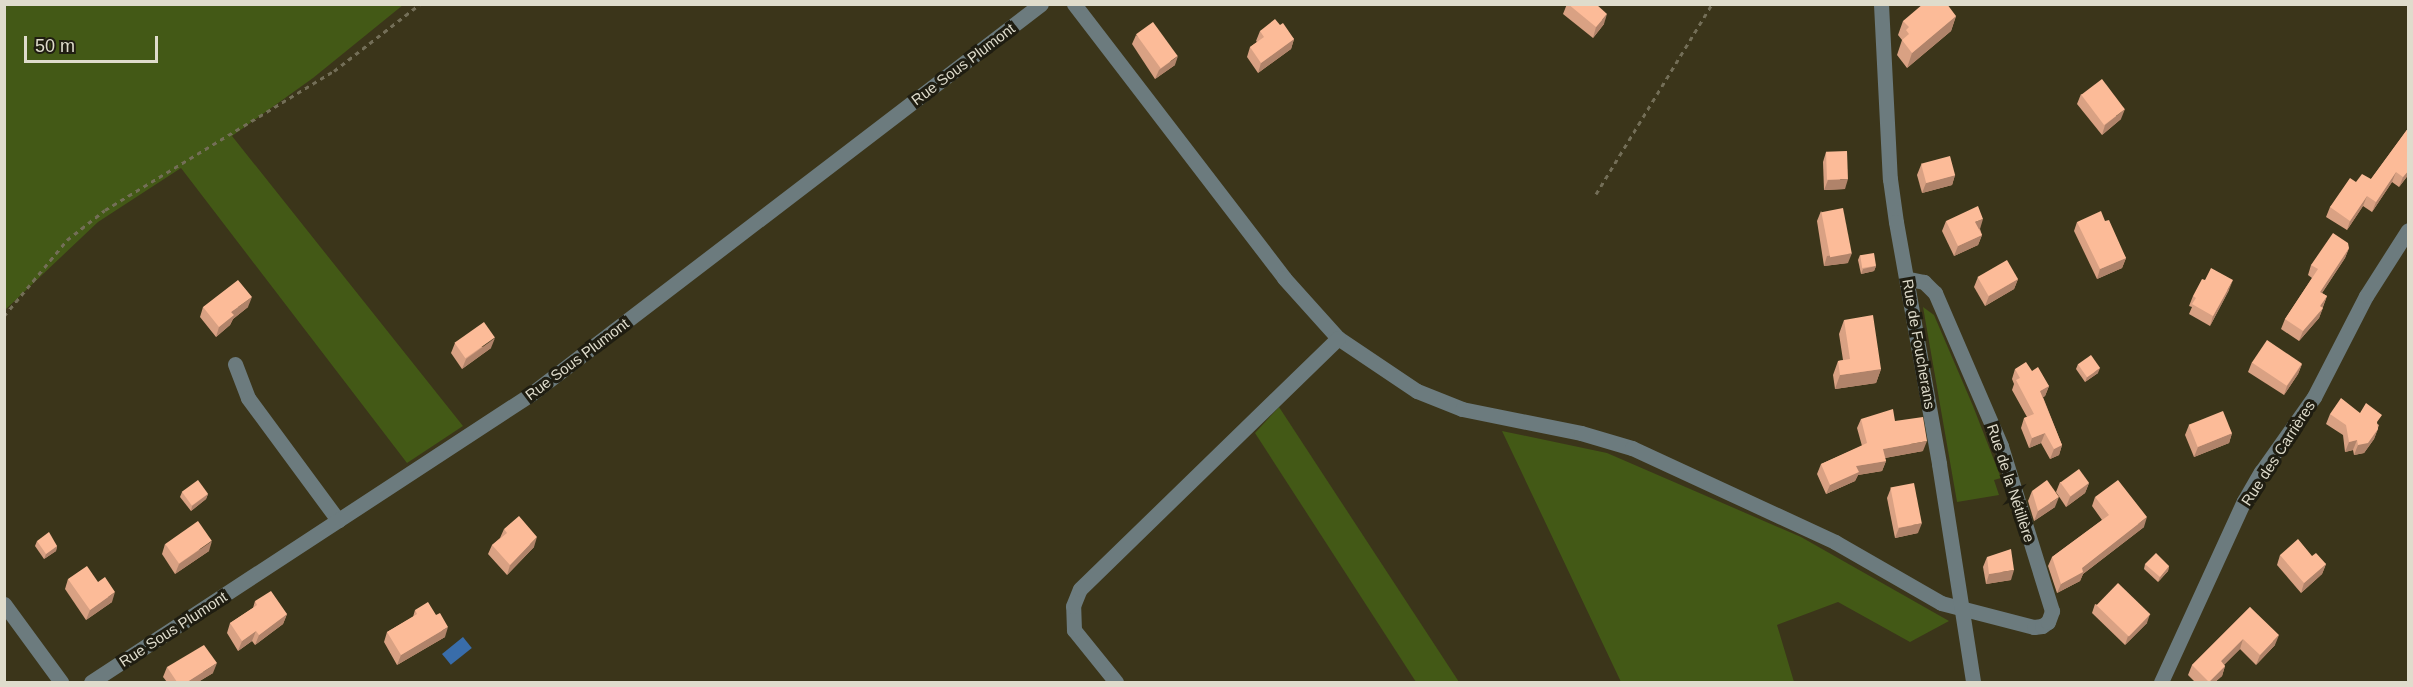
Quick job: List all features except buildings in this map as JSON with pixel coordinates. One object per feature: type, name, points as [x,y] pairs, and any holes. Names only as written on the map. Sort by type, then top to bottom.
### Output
[{"type":"street","name":"Rue Sous Plumont","points":[[91,682],[531,394],[1041,4]]},
{"type":"street","points":[[1074,4],[1241,224],[1338,338],[1417,391],[1462,409],[1581,433],[1632,447],[1835,542],[1941,603],[1959,608]]},
{"type":"street","name":"Rue de Foucherans","points":[[1881,4],[1890,179],[1973,682]]},
{"type":"street","name":"Rue des Carrières","points":[[2161,682],[2244,501],[2261,472],[2314,397],[2366,296],[2409,230]]},
{"type":"street","name":"Rue de la Nétillère","points":[[1908,279],[1924,282],[1935,293],[1987,409],[2001,446],[2052,611],[2048,622],[2034,627],[1959,608]]},
{"type":"street","points":[[1116,682],[1074,630],[1073,606],[1080,589],[1338,338]]},
{"type":"street","points":[[235,364],[249,398],[338,520]]},
{"type":"street","points":[[4,604],[61,682]]},
{"type":"path","points":[[4,316],[67,240],[105,210],[334,71],[420,4]]},
{"type":"path","points":[[1596,194],[1712,4]]},
{"type":"green space","points":[[5,4],[403,5],[313,78],[232,136],[463,426],[407,463],[181,168],[98,222],[5,310]]},
{"type":"green space","points":[[1923,307],[1934,315],[1973,406],[2001,478],[1994,480],[1999,495],[1957,502]]},
{"type":"green space","points":[[1279,407],[1459,682],[1416,682],[1255,433]]},
{"type":"green space","points":[[1502,431],[1607,453],[1801,537],[1949,621],[1910,642],[1838,602],[1777,625],[1794,682],[1621,682]]},
{"type":"water","points":[[463,637],[472,648],[451,665],[442,654]]}]
